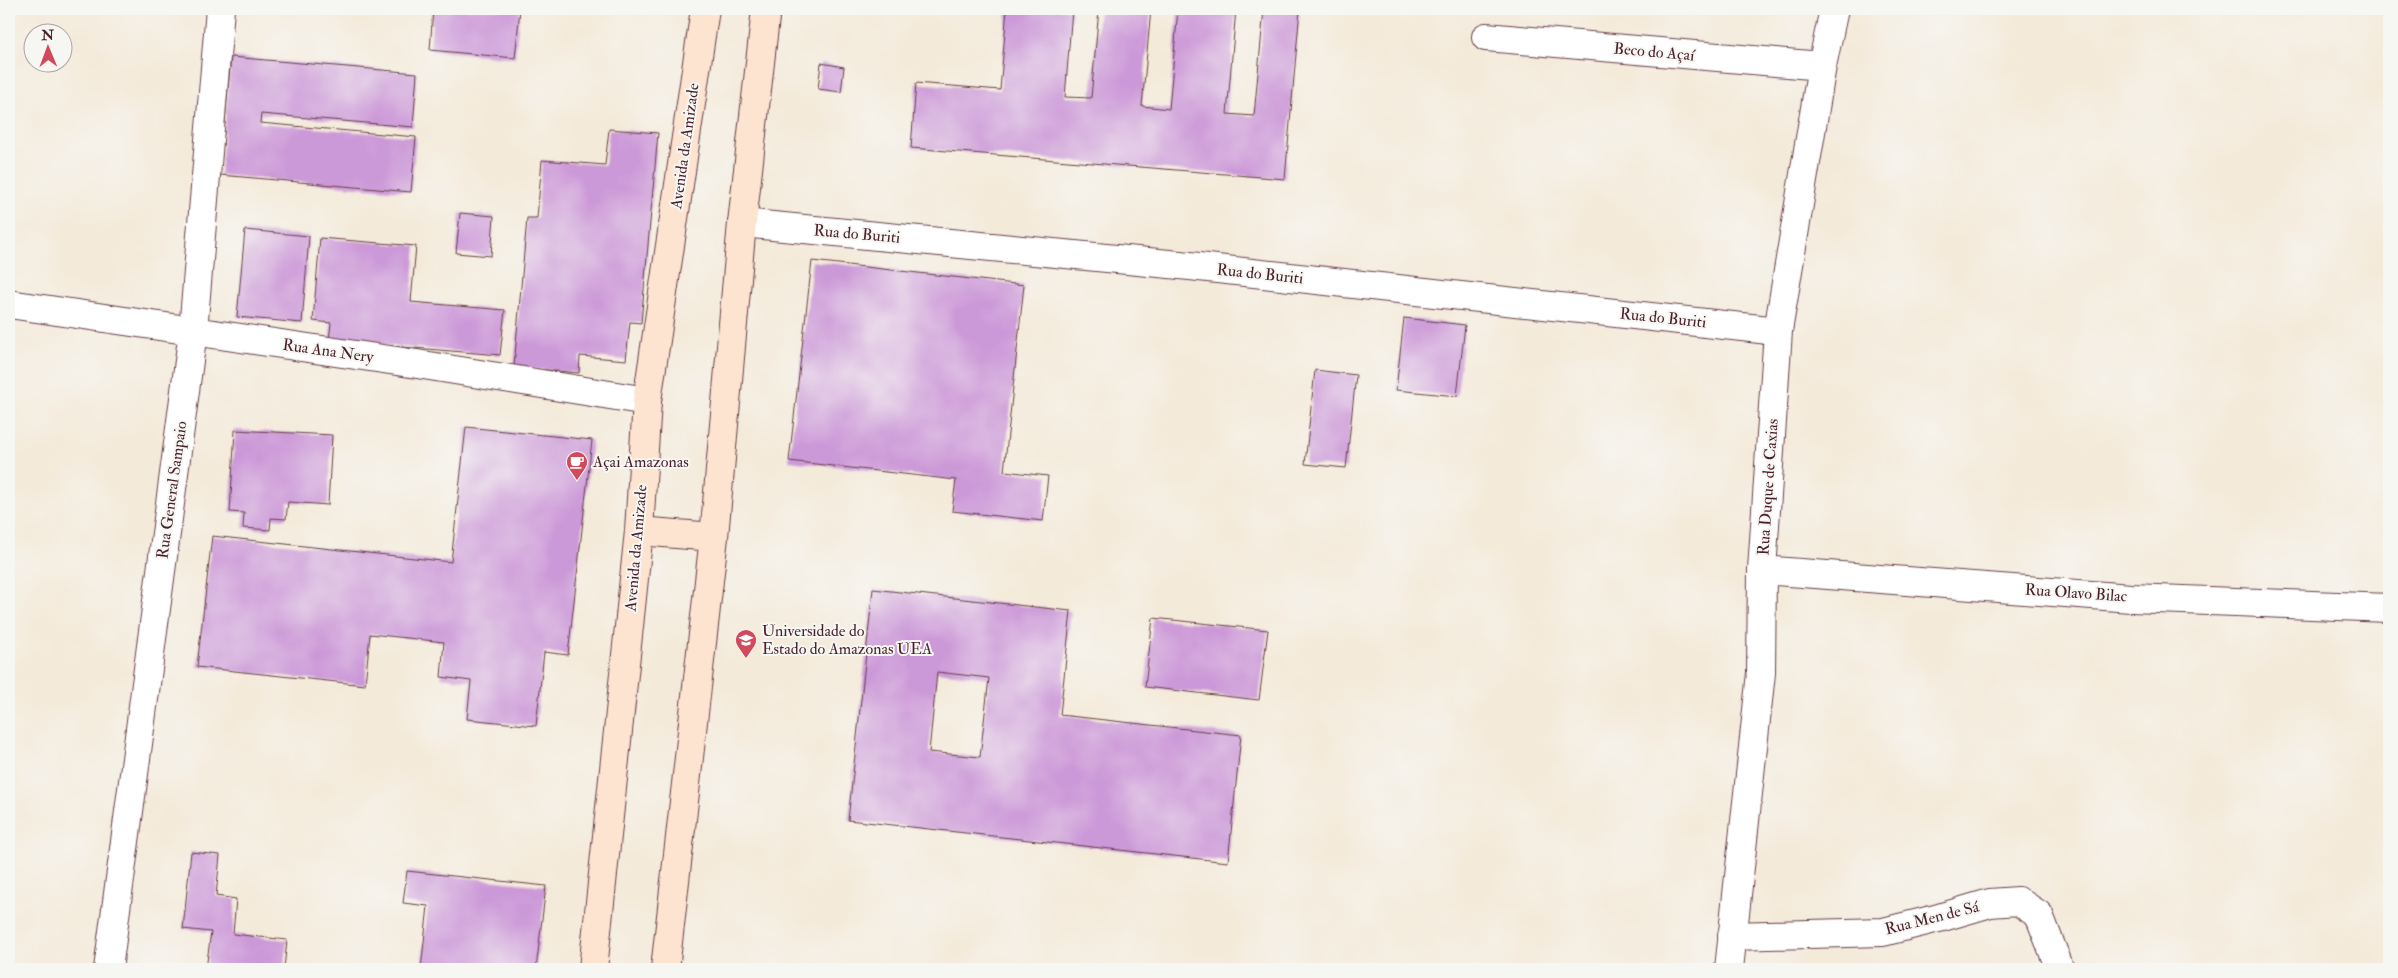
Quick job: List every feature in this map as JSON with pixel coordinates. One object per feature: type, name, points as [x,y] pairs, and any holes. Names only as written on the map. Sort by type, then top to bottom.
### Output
[{"type":"main road","name":"Avenida da Amizade","points":[[593,969],[639,531],[647,401],[705,9]]},
{"type":"main road","points":[[665,969],[714,537],[742,223],[766,9]]},
{"type":"main road","points":[[639,531],[714,537]]},
{"type":"street","name":"Rua General Sampaio","points":[[108,969],[193,331],[220,9]]},
{"type":"street","name":"Rua Duque de Caxias","points":[[1729,969],[1761,672],[1762,570],[1778,331],[1822,66],[1834,9]]},
{"type":"street","name":"Beco do Açaí","points":[[1486,37],[1822,66]]},
{"type":"street","name":"Rua do Buriti","points":[[742,223],[1190,266],[1778,331]]},
{"type":"street","name":"Rua Ana Nery","points":[[9,304],[417,364],[647,401]]},
{"type":"street","name":"Rua Olavo Bilac","points":[[1762,570],[2131,598],[2389,608]]},
{"type":"street","name":"Rua Men de Sá","points":[[1732,936],[1882,932],[1990,903],[2018,901],[2039,915],[2060,969]]},
{"type":"building","points":[[433,9],[520,9],[515,58],[430,50]]},
{"type":"building","points":[[1007,9],[1072,9],[1065,97],[1091,98],[1099,9],[1151,9],[1142,106],[1169,109],[1178,9],[1236,9],[1227,114],[1254,116],[1264,9],[1300,9],[1285,179],[911,148],[916,83],[1000,90]]},
{"type":"building","points":[[231,57],[417,73],[413,127],[261,114],[260,123],[416,137],[411,192],[220,175]]},
{"type":"building","points":[[821,63],[844,67],[841,92],[818,89]]},
{"type":"building","points":[[609,129],[658,133],[641,323],[630,322],[626,360],[580,356],[579,373],[514,367],[527,218],[537,218],[542,160],[605,165]]},
{"type":"building","points":[[460,213],[494,216],[491,256],[456,253]]},
{"type":"building","points":[[245,230],[309,236],[302,323],[237,317]]},
{"type":"building","points":[[320,238],[416,246],[411,302],[505,310],[500,355],[329,341],[331,323],[313,321]]},
{"type":"building","points":[[812,261],[1024,285],[1004,471],[1048,476],[1043,521],[952,511],[956,480],[789,461]]},
{"type":"building","points":[[1404,318],[1465,325],[1457,396],[1396,390]]},
{"type":"building","points":[[1315,370],[1356,375],[1346,468],[1305,464]]},
{"type":"building","points":[[466,427],[592,440],[568,655],[544,652],[536,726],[467,719],[471,681],[441,677],[444,642],[370,634],[365,685],[197,667],[212,536],[451,562]]},
{"type":"building","points":[[235,430],[332,435],[328,505],[288,502],[286,519],[271,518],[270,530],[243,528],[244,513],[230,512]]},
{"type":"building","name":"Universidade do Estado do Amazonas UEA","points":[[873,589],[1071,611],[1060,715],[1241,735],[1228,862],[848,820]],"holes":[[[937,672],[989,678],[980,757],[929,752]]]},
{"type":"building","points":[[1153,618],[1268,630],[1259,700],[1145,687]]},
{"type":"building","points":[[191,852],[220,855],[216,896],[236,899],[233,934],[287,940],[284,969],[206,969],[211,932],[183,929]]},
{"type":"building","points":[[407,871],[546,886],[536,969],[421,969],[428,906],[403,903]]},
{"type":"place","name":"Açai Amazonas","points":[[577,481]]},
{"type":"place","name":"Universidade do Estado do Amazonas UEA","points":[[746,659]]}]
